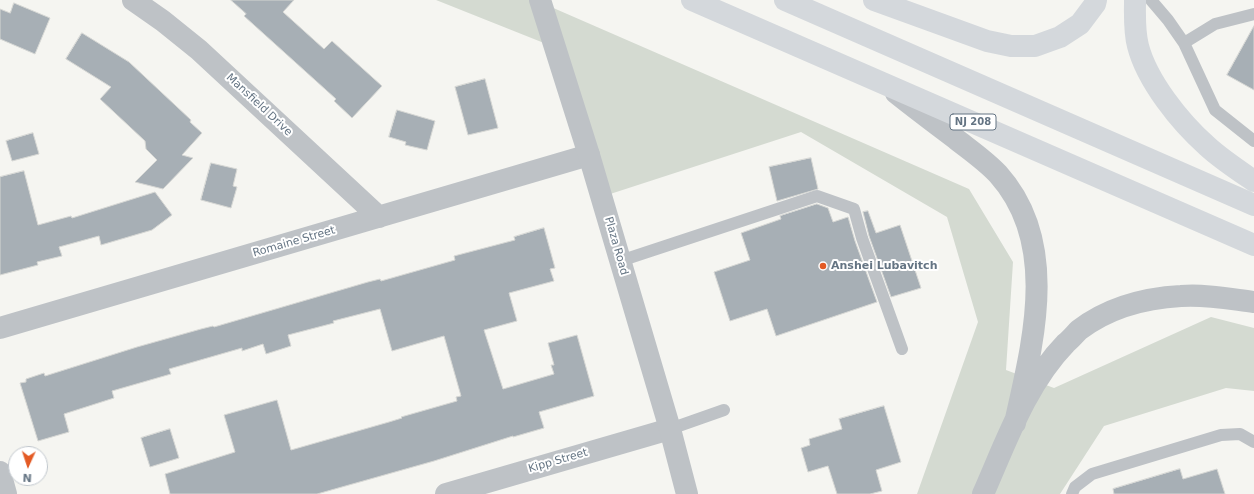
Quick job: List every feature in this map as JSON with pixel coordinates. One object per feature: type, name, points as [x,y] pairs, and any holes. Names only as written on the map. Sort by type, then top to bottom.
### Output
[{"type":"highway","name":"NJ 208","points":[[692,0],[1254,245]]},
{"type":"highway","points":[[786,0],[1254,205]]},
{"type":"highway","points":[[874,0],[987,41],[1010,46],[1036,46],[1060,37],[1080,24],[1095,4],[1096,0]]},
{"type":"highway","points":[[1135,0],[1138,46],[1148,72],[1164,98],[1207,146],[1254,181]]},
{"type":"street","name":"Mansfield Drive","points":[[133,0],[163,21],[199,50],[379,217]]},
{"type":"street","name":"Plaza Road","points":[[540,0],[589,156],[670,429],[687,494]]},
{"type":"street","points":[[880,82],[972,151],[998,173],[1015,196],[1028,224],[1036,254],[1037,288],[1031,344],[1015,423]]},
{"type":"street","name":"Romaine Street","points":[[0,328],[589,156]]},
{"type":"street","points":[[983,494],[1035,383],[1055,354],[1079,330],[1111,311],[1143,301],[1182,296],[1221,297],[1254,302]]},
{"type":"street","name":"Kipp Street","points":[[446,494],[670,429]]},
{"type":"street","points":[[0,472],[6,494]]},
{"type":"lane","points":[[1151,0],[1168,20],[1184,43],[1215,110],[1254,141]]},
{"type":"lane","points":[[1184,43],[1215,24],[1254,14]]},
{"type":"lane","points":[[620,261],[817,196],[854,209],[862,238],[902,349]]},
{"type":"lane","points":[[670,429],[724,410]]},
{"type":"lane","points":[[1072,494],[1075,486],[1092,474],[1221,435],[1240,434],[1254,442]]},
{"type":"shaded area","points":[[436,0],[535,0],[969,189],[1013,262],[1006,370],[1054,388],[1211,317],[1254,328],[1254,391],[1226,388],[1104,426],[1060,494],[917,494],[978,322],[947,217],[801,132],[601,197],[554,47]]},
{"type":"building","points":[[231,0],[294,0],[283,12],[324,49],[332,41],[382,86],[352,118],[334,101],[336,99],[244,16],[246,14]]},
{"type":"building","points":[[14,3],[50,18],[35,54],[0,39],[0,9],[10,13]]},
{"type":"building","points":[[1254,26],[1254,90],[1227,75]]},
{"type":"building","points":[[82,33],[129,62],[191,120],[190,122],[202,133],[182,155],[193,158],[163,189],[135,182],[157,160],[146,149],[145,141],[100,99],[111,87],[66,59]]},
{"type":"building","points":[[485,79],[498,128],[468,135],[455,87]]},
{"type":"building","points":[[397,110],[435,121],[427,150],[405,145],[406,142],[389,137]]},
{"type":"building","points":[[33,133],[39,154],[12,161],[6,141]]},
{"type":"building","points":[[811,158],[818,189],[777,201],[769,167]]},
{"type":"building","points":[[211,163],[237,169],[233,186],[237,187],[231,208],[201,200]]},
{"type":"building","points":[[24,171],[38,225],[71,216],[72,218],[155,192],[172,215],[152,230],[101,245],[99,236],[59,247],[62,256],[37,262],[38,265],[0,275],[0,177]]},
{"type":"building","name":"Anshei Lubavitch","points":[[817,204],[828,208],[833,222],[848,217],[877,302],[776,336],[767,309],[730,321],[714,272],[750,260],[741,233],[781,219],[780,216]]},
{"type":"building","points":[[868,211],[876,233],[900,225],[921,288],[891,297],[869,236],[863,212]]},
{"type":"building","points":[[544,228],[555,268],[550,269],[554,281],[509,293],[517,321],[484,330],[503,389],[554,374],[551,365],[554,365],[548,343],[577,335],[594,396],[539,412],[544,428],[317,494],[170,494],[165,474],[235,452],[224,415],[277,400],[291,450],[457,401],[456,397],[461,396],[444,336],[392,351],[380,309],[333,321],[334,323],[288,335],[291,346],[266,354],[263,344],[242,351],[242,348],[169,369],[171,374],[112,391],[114,398],[64,414],[69,432],[38,441],[20,383],[26,382],[26,379],[44,373],[45,376],[137,347],[201,329],[214,327],[368,282],[380,279],[381,281],[455,260],[454,256],[515,240],[514,237]]},
{"type":"building","points":[[884,406],[901,462],[876,470],[882,491],[870,494],[837,494],[828,466],[808,472],[801,448],[810,445],[809,439],[842,429],[839,419]]},
{"type":"building","points":[[170,429],[179,458],[150,467],[141,438]]},
{"type":"building","points":[[1180,469],[1183,479],[1217,469],[1225,494],[1114,494],[1113,489]]},
{"type":"place","name":"Anshei Lubavitch","points":[[823,266]]}]
